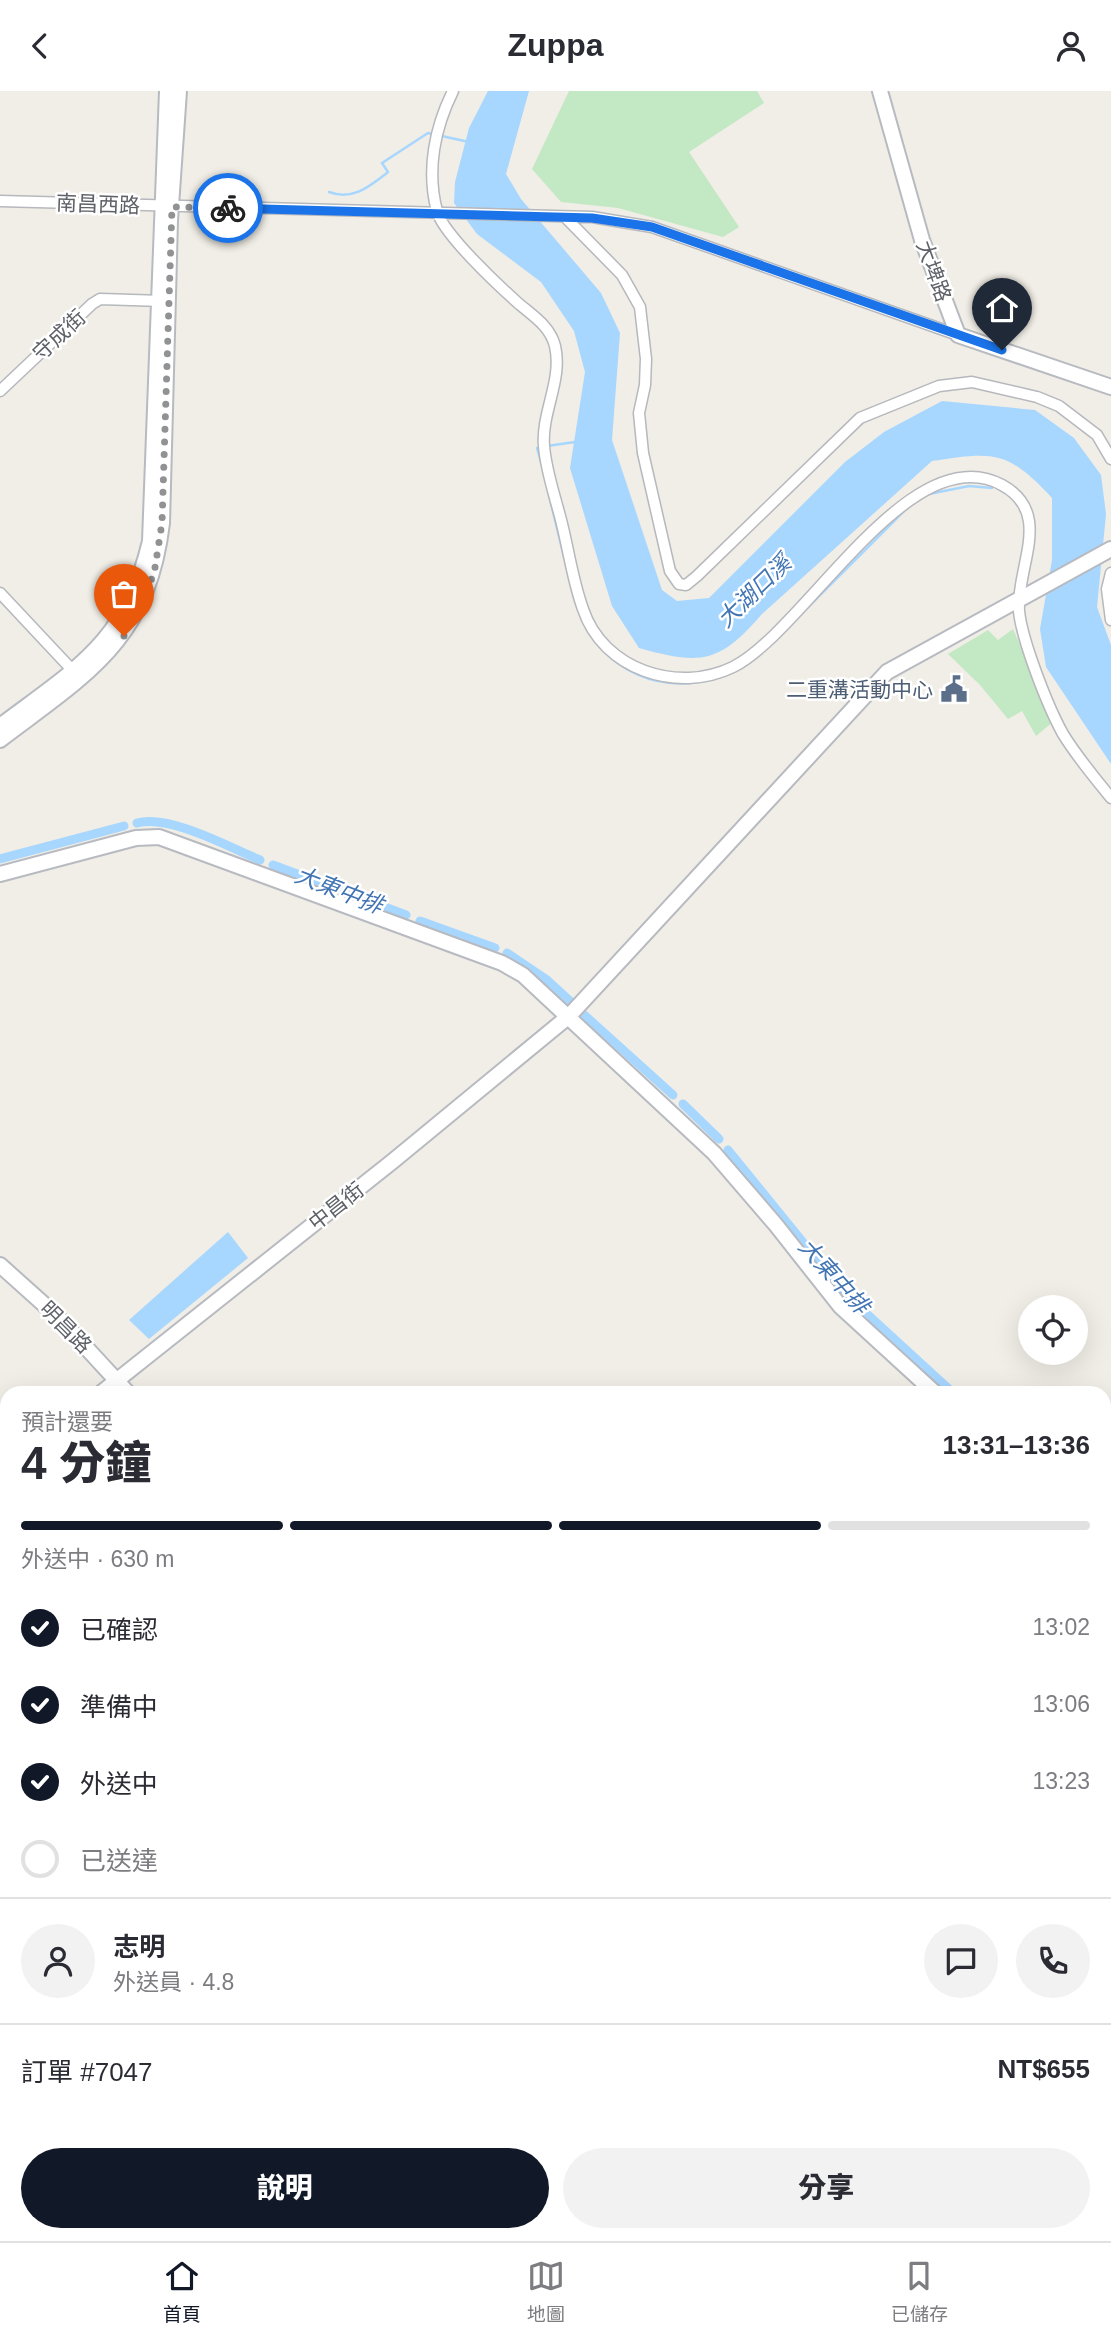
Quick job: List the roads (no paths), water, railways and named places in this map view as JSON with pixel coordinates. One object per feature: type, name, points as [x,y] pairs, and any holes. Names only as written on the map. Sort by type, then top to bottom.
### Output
[{"type":"street","points":[[0,740],[113,647],[133,622],[158,562],[162,523],[167,91]]},
{"type":"street","points":[[166,206],[178,91]]},
{"type":"street","points":[[453,91],[440,117],[434,143],[442,214],[483,272],[550,331],[556,367],[543,445],[583,612],[600,640],[625,662],[661,678],[691,679],[733,667],[805,603],[907,500],[945,481],[973,478],[998,482],[1017,494],[1025,506],[1031,525],[1026,596],[1019,610],[1029,651],[1063,733],[1111,798]]},
{"type":"street","name":"大埤路","points":[[880,91],[922,240],[958,335]]},
{"type":"street","name":"南昌西路","points":[[0,201],[592,218],[652,227],[958,335]]},
{"type":"street","points":[[566,218],[622,275],[640,307],[646,359],[645,385],[639,413],[643,453],[670,571],[679,584],[685,585],[697,576],[860,418],[939,386],[972,382],[1037,397],[1059,406],[1097,435],[1111,459]]},
{"type":"street","name":"守成街","points":[[0,391],[100,299],[163,301]]},
{"type":"street","points":[[958,335],[1111,387]]},
{"type":"street","name":"中昌街","points":[[110,1386],[393,1161],[569,1016],[887,672],[1109,550]]},
{"type":"street","points":[[1111,573],[1107,589],[1111,620]]},
{"type":"street","points":[[0,593],[77,675]]},
{"type":"street","points":[[0,726],[77,675]]},
{"type":"street","points":[[0,874],[136,838],[159,837],[502,963],[523,975],[569,1016],[714,1153],[840,1306],[927,1386]]},
{"type":"street","name":"明昌路","points":[[0,1265],[58,1317],[122,1386]]},
{"type":"water","name":"大湖口溪","points":[[488,91],[529,91],[506,174],[521,199],[601,293],[620,333],[612,440],[662,590],[677,601],[709,598],[845,462],[884,432],[942,401],[1035,410],[1074,438],[1101,475],[1106,514],[1097,607],[1111,645],[1111,764],[1046,667],[1040,629],[1052,560],[1052,498],[1024,471],[1000,458],[972,456],[932,461],[733,643],[720,651],[693,658],[639,648],[612,606],[570,468],[585,372],[574,331],[541,282],[477,234],[454,203],[455,182],[469,128]]},
{"type":"water","points":[[228,1232],[248,1258],[149,1339],[129,1320]]},
{"type":"waterway","points":[[329,192],[346,195],[368,187],[388,172],[382,163],[428,133],[469,142]]},
{"type":"waterway","points":[[547,446],[575,442]]},
{"type":"waterway","points":[[541,447],[537,448],[543,469]]},
{"type":"waterway","points":[[929,494],[969,486],[992,488]]},
{"type":"waterway","points":[[549,495],[564,557]]},
{"type":"waterway","points":[[807,608],[904,511]]},
{"type":"waterway","points":[[575,601],[590,633]]},
{"type":"waterway","points":[[593,638],[609,656],[628,669],[669,683],[713,679],[734,671],[754,658]]},
{"type":"waterway","name":"大東中排","points":[[137,823],[150,821],[182,827],[260,860]]},
{"type":"waterway","name":"大東中排","points":[[0,859],[124,826]]},
{"type":"waterway","name":"大東中排","points":[[273,865],[406,915]]},
{"type":"waterway","name":"大東中排","points":[[420,921],[495,948]]},
{"type":"waterway","name":"大東中排","points":[[507,953],[547,980],[571,1002]]},
{"type":"waterway","name":"大東中排","points":[[582,1013],[673,1095]]},
{"type":"waterway","name":"大東中排","points":[[683,1104],[719,1139]]},
{"type":"waterway","name":"大東中排","points":[[728,1150],[844,1293],[946,1386]]},
{"type":"place","name":"二重溝活動中心","points":[[954,689]]}]
